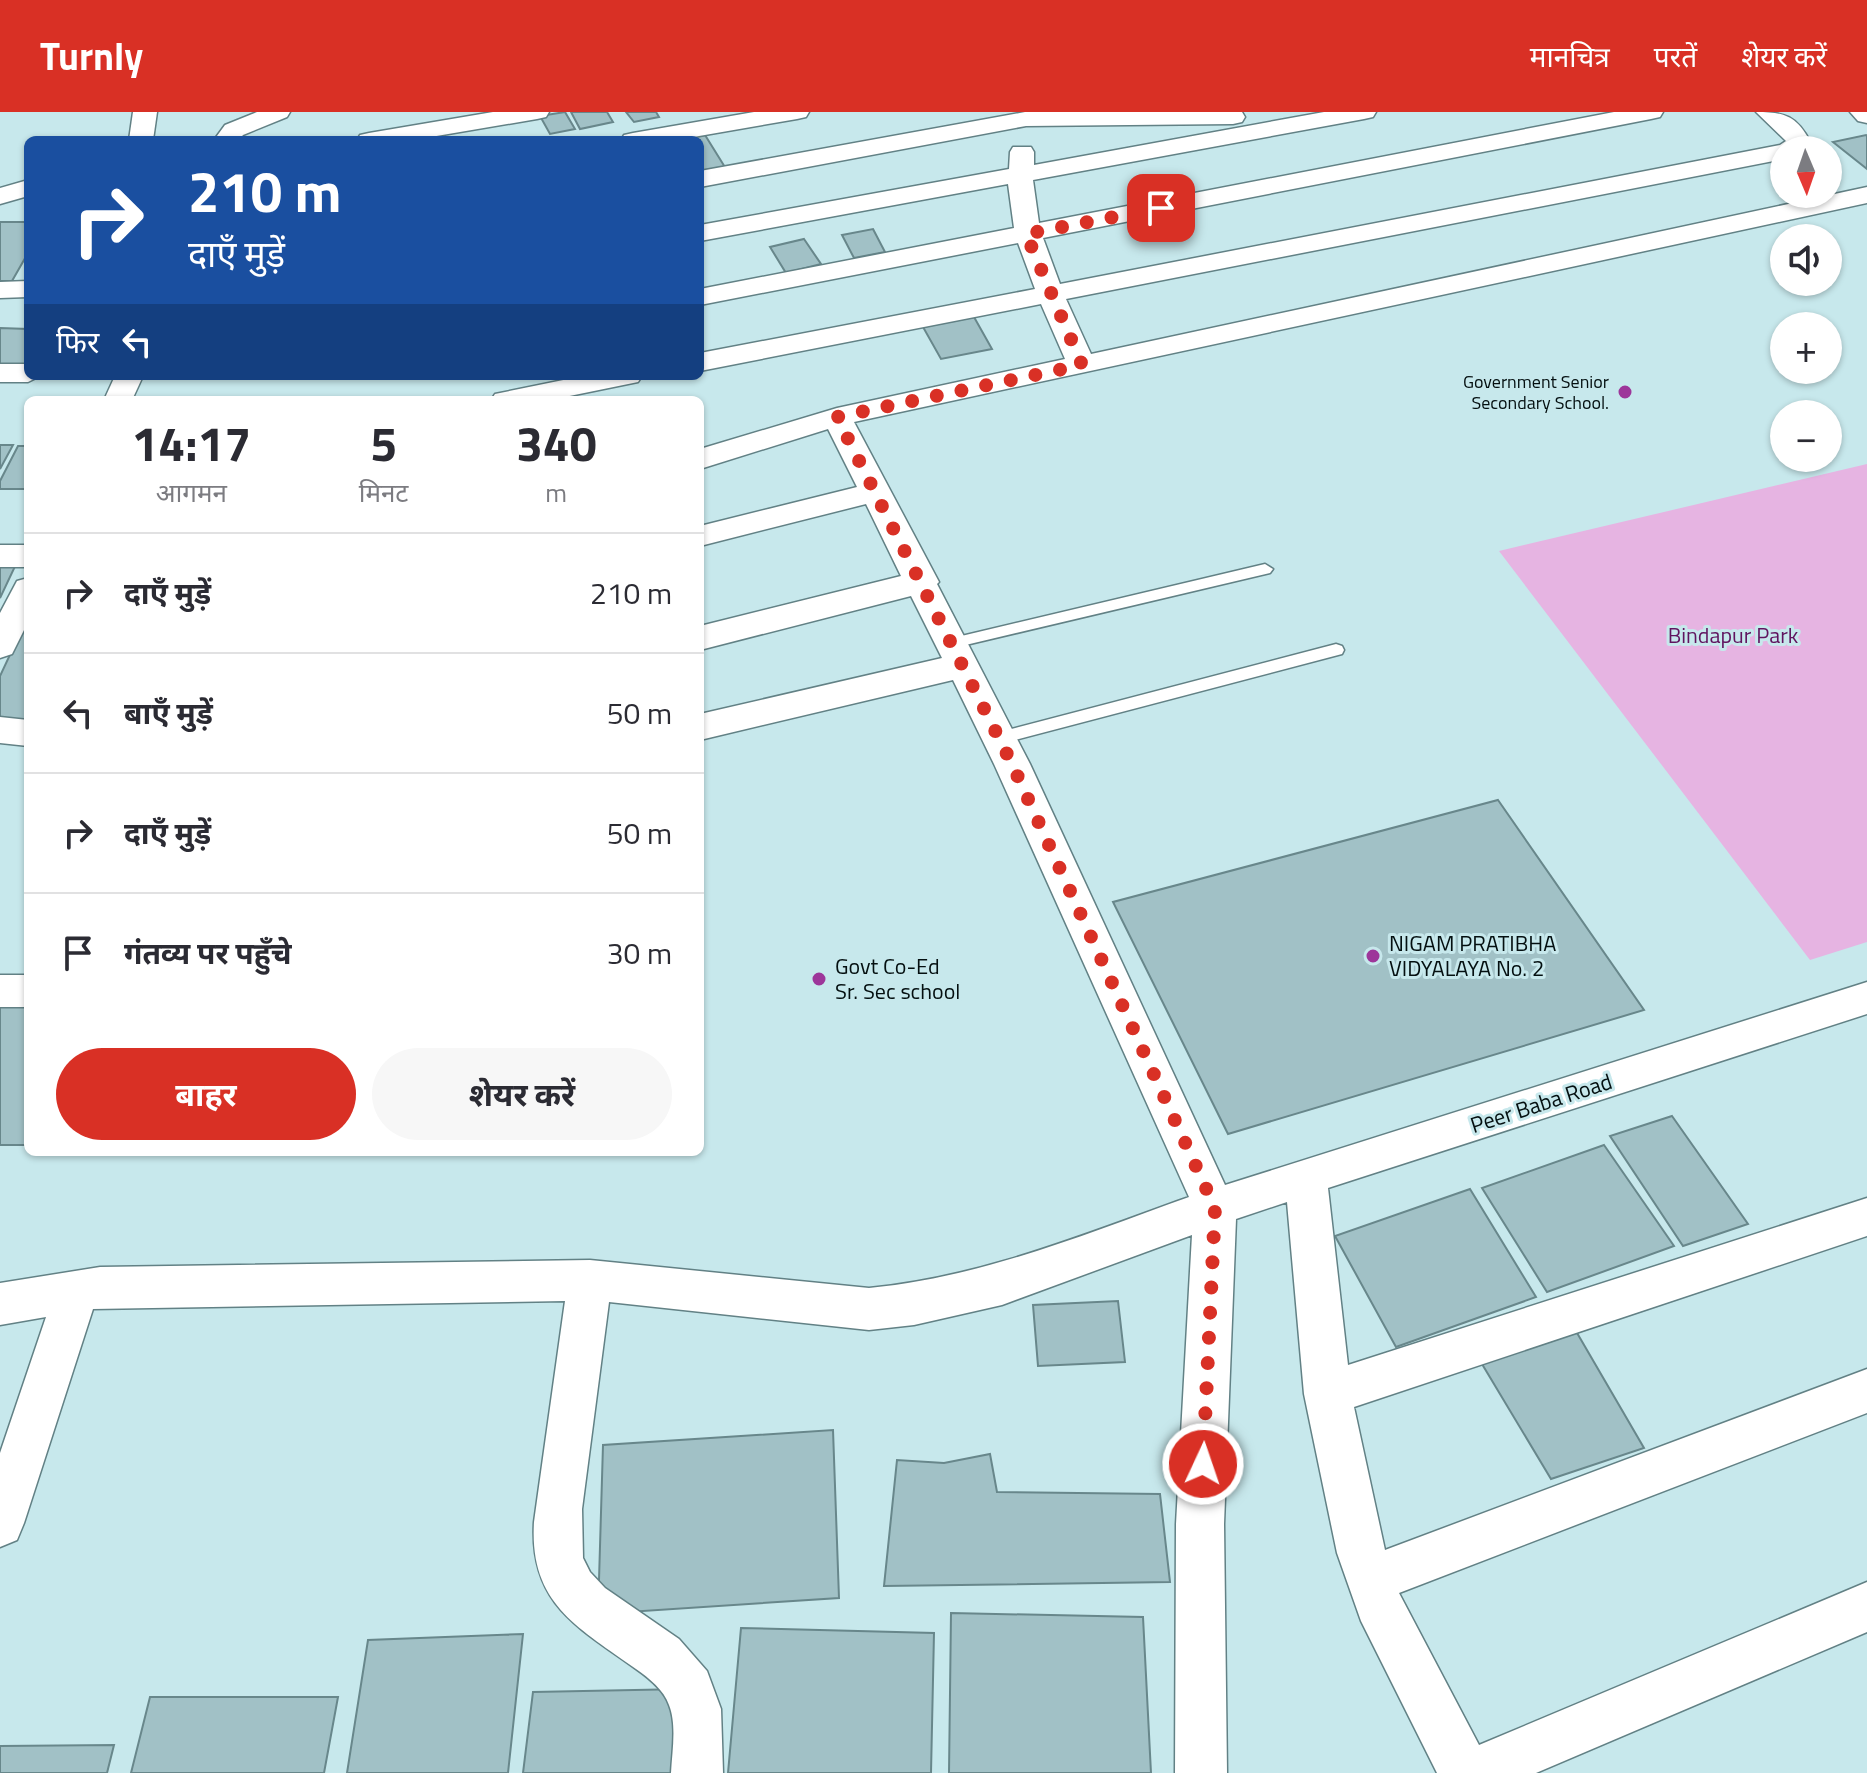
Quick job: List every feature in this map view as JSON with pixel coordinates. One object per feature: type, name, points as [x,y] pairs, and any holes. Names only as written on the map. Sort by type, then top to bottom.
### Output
[{"type":"street","points":[[142,136],[145,112]]},
{"type":"street","points":[[225,134],[278,112]]},
{"type":"street","points":[[393,136],[537,112]]},
{"type":"street","points":[[656,136],[797,112]]},
{"type":"street","points":[[704,178],[1025,115],[1322,112]]},
{"type":"street","points":[[704,232],[1364,112]]},
{"type":"street","points":[[704,296],[1651,112]]},
{"type":"street","points":[[1768,112],[1796,136]]},
{"type":"street","points":[[1025,115],[1019,176],[1026,234],[1082,365]]},
{"type":"street","points":[[704,361],[1770,154]]},
{"type":"street","points":[[0,196],[24,189]]},
{"type":"street","points":[[704,458],[837,417],[1867,195]]},
{"type":"street","points":[[0,290],[24,289]]},
{"type":"street","points":[[0,373],[24,373]]},
{"type":"street","points":[[526,396],[608,380]]},
{"type":"street","points":[[837,417],[1000,738],[1215,1208],[1200,1524],[1201,1773]]},
{"type":"street","points":[[704,535],[876,492]]},
{"type":"street","points":[[0,556],[24,556]]},
{"type":"street","points":[[704,637],[923,582]]},
{"type":"street","points":[[0,646],[24,597]]},
{"type":"street","points":[[704,726],[958,654]]},
{"type":"street","points":[[0,730],[24,733]]},
{"type":"street","points":[[0,991],[24,991]]},
{"type":"street","name":"Peer Baba Road","points":[[0,1304],[100,1287],[590,1280],[869,1309],[946,1301],[1215,1208],[1867,998]]},
{"type":"street","points":[[1306,1179],[1327,1394],[1345,1488],[1369,1580],[1378,1604],[1465,1773]]},
{"type":"street","points":[[1327,1394],[1867,1217]]},
{"type":"street","points":[[590,1280],[572,1398],[558,1523],[562,1569],[577,1594],[596,1613],[671,1665],[689,1688],[695,1706],[697,1773]]},
{"type":"street","points":[[0,1523],[77,1291]]},
{"type":"street","points":[[1369,1580],[1867,1391]]},
{"type":"street","points":[[1475,1773],[1867,1607]]},
{"type":"lane","points":[[958,654],[1265,569]]},
{"type":"lane","points":[[1000,738],[1336,650]]},
{"type":"green space","name":"Bindapur Park","points":[[1867,464],[1867,942],[1810,960],[1499,551]]},
{"type":"building","points":[[565,112],[575,129],[550,134],[540,116]]},
{"type":"building","points":[[571,112],[607,112],[613,122],[580,129]]},
{"type":"building","points":[[626,112],[656,112],[659,117],[634,122]]},
{"type":"building","points":[[705,135],[728,172],[704,177],[704,136],[700,136]]},
{"type":"building","points":[[1867,136],[1867,169],[1842,149],[1842,140]]},
{"type":"building","points":[[0,222],[24,222],[24,260],[12,281],[0,281]]},
{"type":"building","points":[[873,229],[885,252],[854,258],[842,235]]},
{"type":"building","points":[[804,239],[821,264],[786,273],[770,247]]},
{"type":"building","points":[[974,317],[992,349],[941,359],[923,327]]},
{"type":"building","points":[[0,328],[24,329],[24,365],[0,364]]},
{"type":"building","points":[[0,445],[13,445],[0,469]]},
{"type":"building","points":[[18,446],[24,446],[24,489],[0,489],[0,481]]},
{"type":"building","points":[[0,560],[18,560],[0,598]]},
{"type":"building","points":[[24,629],[24,722],[0,722],[0,676]]},
{"type":"building","name":"NIGAM PRATIBHA VIDYALAYA No. 2","points":[[1498,800],[1644,1010],[1228,1134],[1113,902]]},
{"type":"building","points":[[0,998],[24,998],[24,1145],[0,1145]]},
{"type":"building","points":[[1672,1116],[1748,1224],[1683,1246],[1610,1136]]},
{"type":"building","points":[[1604,1145],[1674,1246],[1547,1292],[1482,1188]]},
{"type":"building","points":[[1470,1189],[1536,1297],[1396,1347],[1335,1236]]},
{"type":"building","points":[[1118,1301],[1125,1362],[1038,1366],[1033,1305]]},
{"type":"building","points":[[1573,1326],[1644,1448],[1551,1479],[1479,1359]]},
{"type":"building","points":[[833,1430],[839,1598],[598,1614],[603,1445]]},
{"type":"building","points":[[990,1454],[997,1492],[1160,1494],[1170,1582],[884,1586],[897,1460],[944,1463]]},
{"type":"building","points":[[951,1613],[1143,1617],[1151,1773],[949,1773]]},
{"type":"building","points":[[741,1628],[934,1633],[931,1773],[728,1773]]},
{"type":"building","points":[[523,1634],[508,1773],[347,1773],[368,1640]]},
{"type":"building","points":[[685,1689],[689,1773],[523,1773],[533,1692]]},
{"type":"building","points":[[150,1697],[338,1697],[324,1773],[131,1773]]},
{"type":"building","points":[[114,1745],[107,1773],[0,1773],[0,1746]]},
{"type":"place","name":"Government Senior Secondary School.","points":[[1625,392]]},
{"type":"place","name":"NIGAM PRATIBHA VIDYALAYA No. 2","points":[[1373,956]]},
{"type":"place","name":"Govt Co-Ed Sr. Sec school","points":[[819,979]]},
{"type":"route","points":[[1161,208],[1026,234],[1082,365],[837,417],[923,582],[1012,764],[1215,1208],[1203,1464]]}]
